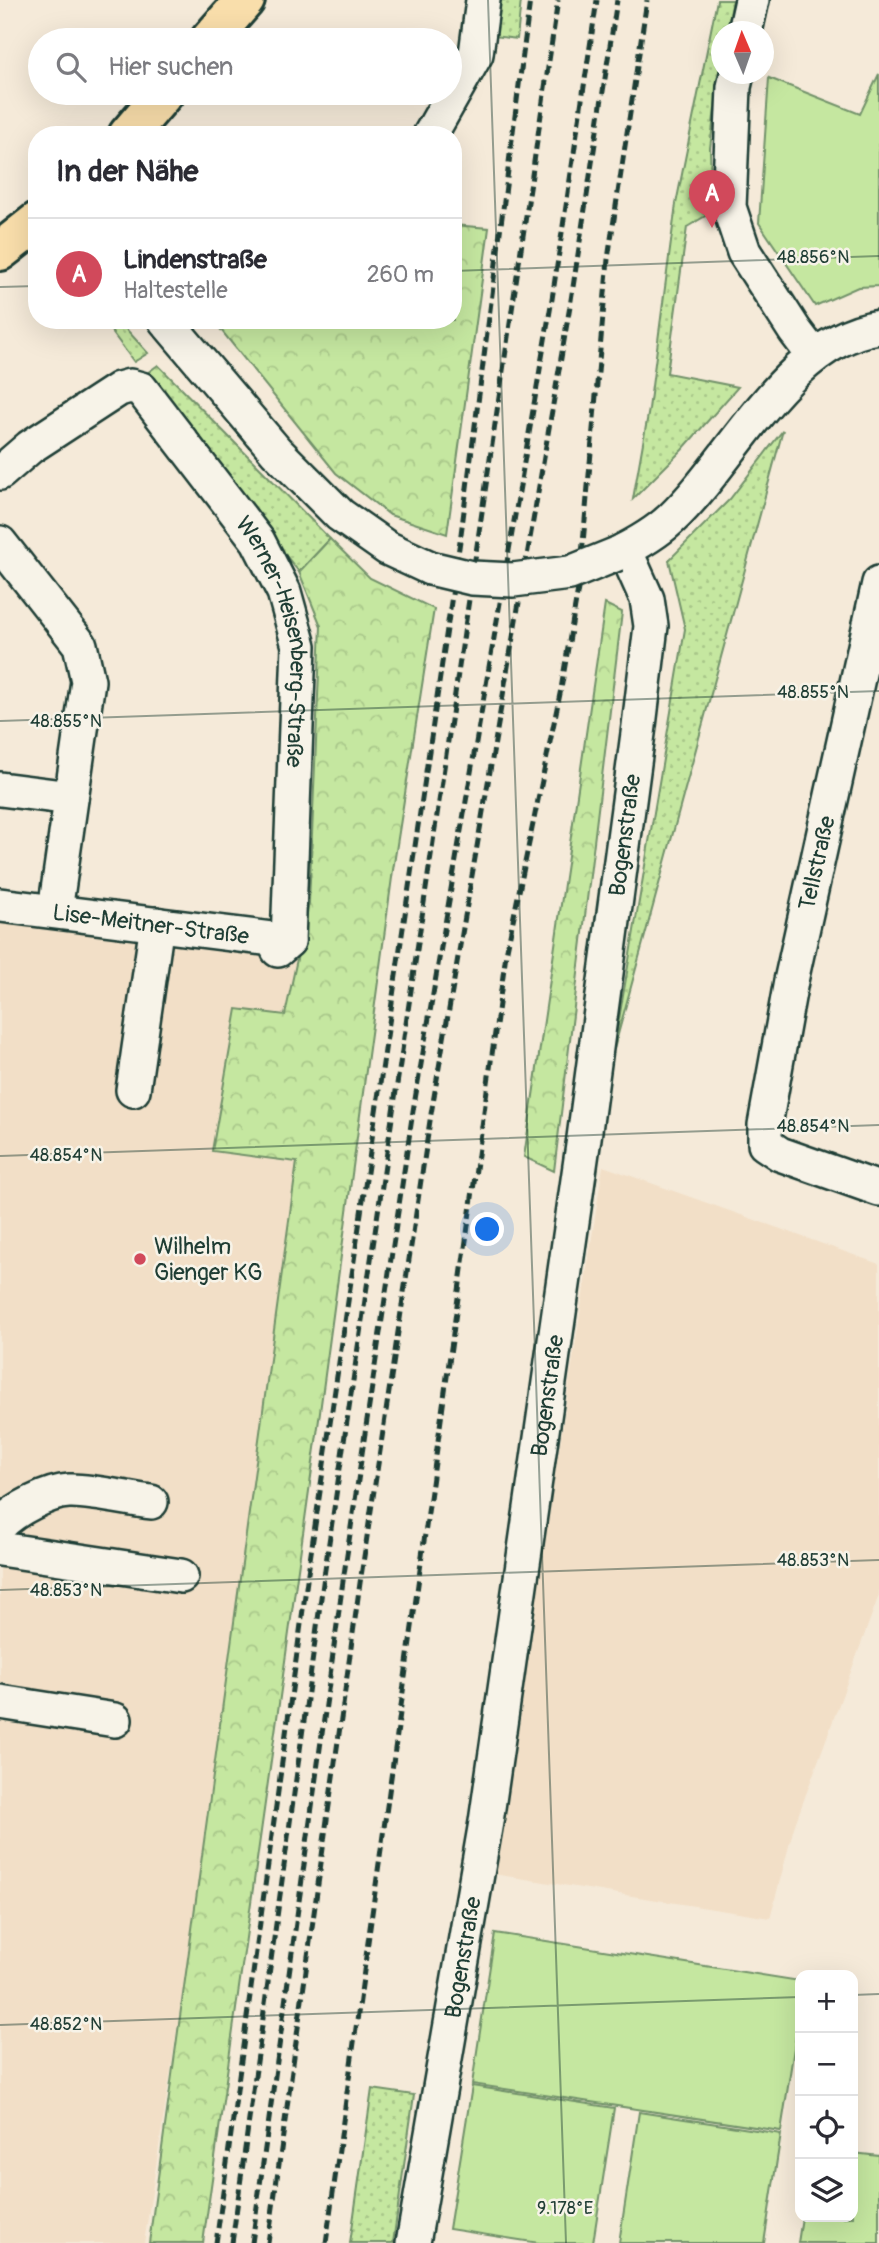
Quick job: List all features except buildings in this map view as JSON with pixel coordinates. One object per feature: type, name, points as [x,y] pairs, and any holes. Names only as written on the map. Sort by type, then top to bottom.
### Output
[{"type":"main road","points":[[220,28],[244,0]]},
{"type":"main road","points":[[141,126],[156,105]]},
{"type":"main road","points":[[0,251],[28,229]]},
{"type":"street","points":[[462,79],[476,54],[483,0]]},
{"type":"street","points":[[748,21],[752,0]]},
{"type":"street","points":[[736,84],[730,206],[744,253],[814,356]]},
{"type":"street","points":[[435,126],[447,105]]},
{"type":"street","points":[[173,329],[276,451],[340,515],[387,548],[430,568],[472,578],[513,580],[570,573],[646,539],[670,520],[693,495],[765,405],[814,356],[851,335],[879,327]]},
{"type":"street","name":"Werner-Heisenberg-Straße","points":[[0,473],[30,447],[119,388],[130,386],[141,390],[258,541],[284,592],[299,646],[283,946]]},
{"type":"street","points":[[0,543],[80,645],[88,681],[55,911]]},
{"type":"street","name":"Bogenstraße","points":[[414,2243],[488,1808],[555,1347],[639,726],[651,626],[647,599],[621,552]]},
{"type":"street","name":"Tellstraße","points":[[879,583],[791,981],[765,1125],[765,1144],[780,1154],[879,1189]]},
{"type":"street","points":[[0,789],[71,799]]},
{"type":"street","name":"Lise-Meitner-Straße","points":[[0,905],[157,924],[283,946]]},
{"type":"street","points":[[134,1090],[157,924]]},
{"type":"street","points":[[0,1525],[7,1517],[34,1502],[68,1491],[151,1502]]},
{"type":"street","points":[[0,1549],[181,1577]]},
{"type":"street","points":[[0,1702],[115,1720]]},
{"type":"shaded area","points":[[0,905],[288,941],[342,967],[144,2243],[0,2243]]},
{"type":"shaded area","points":[[603,1166],[879,1264],[879,1595],[794,1827],[770,1918],[493,1874]]},
{"type":"green space","points":[[490,0],[521,0],[517,39],[485,35]]},
{"type":"green space","points":[[717,0],[733,0],[729,21],[713,21]]},
{"type":"green space","points":[[711,30],[711,84],[718,84],[710,148],[712,212],[687,227],[667,373],[738,387],[682,450],[633,499],[649,409],[676,204]]},
{"type":"green space","points":[[879,74],[879,286],[858,287],[815,306],[759,223],[769,84],[774,84],[774,80],[860,114]]},
{"type":"green space","points":[[462,226],[489,228],[447,534],[390,515],[336,473],[220,329],[462,329]]},
{"type":"green space","points":[[110,329],[126,329],[148,353],[134,362]]},
{"type":"green space","points":[[158,365],[330,539],[299,572],[143,376]]},
{"type":"green space","points":[[783,430],[614,1049],[685,629],[669,560],[730,499]]},
{"type":"green space","points":[[330,539],[370,578],[434,609],[393,870],[203,2243],[149,2243],[297,1162],[212,1151],[237,1009],[285,1015],[309,903],[321,626],[299,572]]},
{"type":"green space","points":[[605,604],[622,612],[554,1171],[524,1157]]},
{"type":"green space","points":[[495,1933],[795,1980],[795,2042],[781,2131],[472,2084]]},
{"type":"green space","points":[[472,2086],[614,2108],[593,2243],[539,2243],[449,2229]]},
{"type":"green space","points":[[372,2089],[414,2095],[393,2243],[350,2243]]},
{"type":"green space","points":[[639,2112],[781,2134],[764,2243],[619,2243]]},
{"type":"green space","points":[[858,2154],[879,2156],[879,2243],[798,2243],[801,2222],[858,2222]]},
{"type":"railway","points":[[216,2243],[308,1573],[461,534],[530,0]]},
{"type":"railway","points":[[232,2243],[324,1576],[558,0]]},
{"type":"railway","points":[[252,2243],[343,1581],[413,1111],[552,299],[597,0]]},
{"type":"railway","points":[[268,2243],[360,1583],[431,1114],[571,300],[617,0]]},
{"type":"railway","points":[[326,2243],[506,954],[561,689],[580,577],[608,259],[647,0]]},
{"type":"place","name":"Lindenstraße","points":[[712,228]]},
{"type":"place","name":"Wilhelm Gienger KG","points":[[140,1259]]}]
